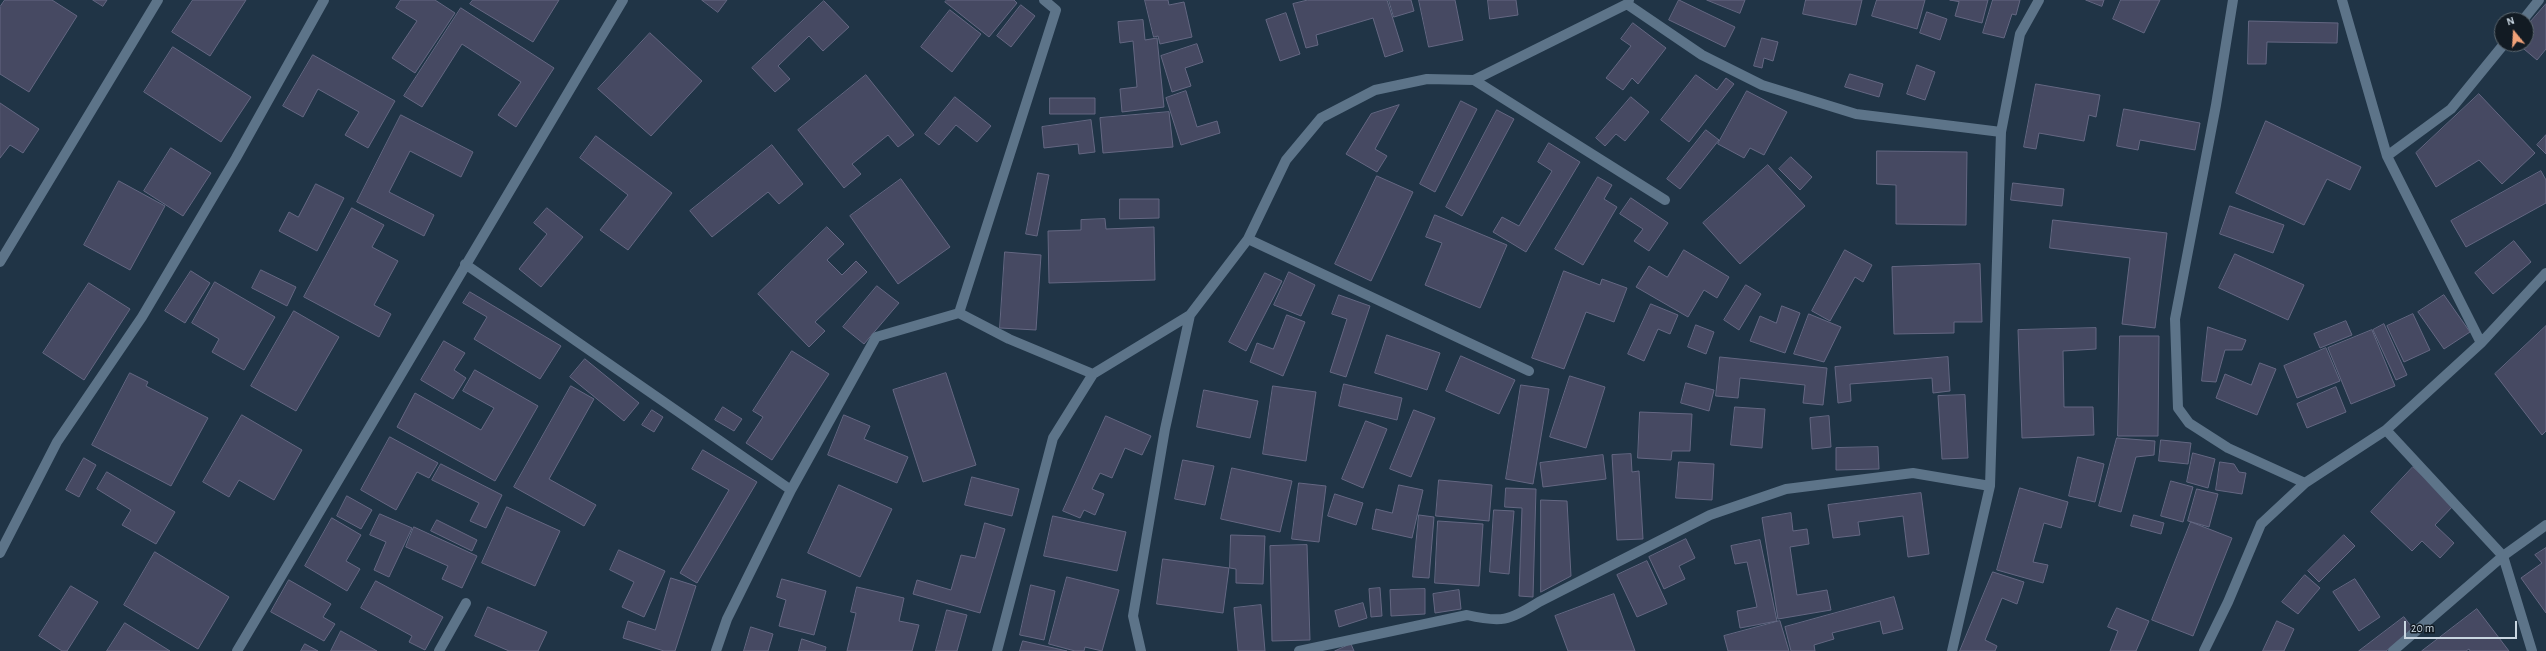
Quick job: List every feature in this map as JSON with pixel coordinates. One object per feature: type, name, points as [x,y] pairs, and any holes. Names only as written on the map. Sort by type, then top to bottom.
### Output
[{"type":"street","points":[[2,256],[158,0]]},
{"type":"street","points":[[0,553],[57,442],[142,317],[236,158],[324,0]]},
{"type":"street","points":[[236,651],[623,0]]},
{"type":"street","points":[[960,313],[1056,10],[1044,0]]},
{"type":"street","points":[[1952,651],[1990,486],[2001,132],[2020,34],[2039,0]]},
{"type":"street","points":[[2234,0],[2216,105],[2175,319],[2178,408],[2189,423],[2228,448],[2305,483]]},
{"type":"street","points":[[2342,0],[2387,156],[2481,343]]},
{"type":"street","points":[[2530,12],[2540,0]]},
{"type":"street","points":[[997,651],[1053,438],[1093,374],[1190,315],[1248,239],[1286,160],[1321,118],[1375,90],[1427,79],[1474,80],[1628,2],[1702,55],[1762,85],[1856,114],[2001,132]]},
{"type":"street","points":[[2387,156],[2451,109],[2497,52]]},
{"type":"street","points":[[1474,80],[1665,200]]},
{"type":"street","points":[[1248,239],[1529,371]]},
{"type":"street","points":[[465,264],[791,490]]},
{"type":"street","points":[[2204,651],[2228,602],[2261,524],[2305,483],[2386,430],[2481,343],[2546,273]]},
{"type":"street","points":[[716,651],[727,619],[791,490],[876,337],[960,313],[1009,339],[1093,374]]},
{"type":"street","points":[[1141,651],[1133,616],[1165,429],[1190,315]]},
{"type":"street","points":[[2386,430],[2503,556],[2532,651]]},
{"type":"street","points":[[1299,651],[1467,615],[1493,621],[1519,614],[1539,602],[1710,515],[1786,489],[1913,473],[1990,486]]},
{"type":"street","points":[[2393,651],[2503,556],[2546,525]]},
{"type":"street","points":[[440,651],[466,603]]},
{"type":"building","points":[[5,0],[52,0],[77,16],[29,92],[0,74],[0,7]]},
{"type":"building","points":[[93,0],[107,0],[103,6]]},
{"type":"building","points":[[193,0],[246,0],[210,56],[172,32]]},
{"type":"building","points":[[401,0],[435,0],[455,13],[415,73],[392,58],[417,21],[396,8]]},
{"type":"building","points":[[473,0],[559,0],[533,42],[470,4]]},
{"type":"building","points":[[702,0],[727,0],[718,12]]},
{"type":"building","points":[[947,0],[1014,0],[1017,3],[989,37],[945,2]]},
{"type":"building","points":[[1145,0],[1168,0],[1169,5],[1184,2],[1192,37],[1160,44],[1158,36],[1154,37]]},
{"type":"building","points":[[1308,0],[1387,0],[1403,51],[1385,57],[1373,18],[1316,35],[1318,45],[1306,48],[1293,4]]},
{"type":"building","points":[[1389,0],[1411,0],[1414,11],[1394,17]]},
{"type":"building","points":[[1419,0],[1455,0],[1463,40],[1429,47]]},
{"type":"building","points":[[1488,0],[1516,0],[1518,15],[1490,19]]},
{"type":"building","points":[[1679,0],[1735,27],[1725,47],[1669,20]]},
{"type":"building","points":[[1707,0],[1745,0],[1740,13]]},
{"type":"building","points":[[1806,0],[1862,0],[1856,25],[1803,14]]},
{"type":"building","points":[[1877,0],[1925,0],[1917,29],[1872,16]]},
{"type":"building","points":[[1950,0],[1988,0],[1982,23],[1955,16],[1959,2]]},
{"type":"building","points":[[1993,0],[2020,0],[2016,15],[2012,14],[2004,38],[1983,33]]},
{"type":"building","points":[[2086,0],[2104,0],[2102,6]]},
{"type":"building","points":[[2121,0],[2160,0],[2144,33],[2113,19]]},
{"type":"building","points":[[824,1],[849,27],[823,51],[809,36],[778,66],[790,79],[775,92],[752,68]]},
{"type":"building","points":[[2546,4],[2546,49],[2537,60],[2528,52],[2534,52],[2534,18]]},
{"type":"building","points":[[1021,5],[1035,16],[1011,47],[997,36]]},
{"type":"building","points":[[461,8],[554,68],[516,127],[498,115],[521,82],[462,44],[422,107],[404,96]]},
{"type":"building","points":[[950,10],[981,34],[952,72],[921,47]]},
{"type":"building","points":[[1927,12],[1947,19],[1940,40],[1920,33]]},
{"type":"building","points":[[1286,13],[1300,54],[1280,61],[1266,20]]},
{"type":"building","points":[[1143,20],[1145,40],[1157,38],[1164,107],[1122,112],[1120,89],[1137,87],[1133,41],[1120,43],[1118,22]]},
{"type":"building","points":[[2249,21],[2338,23],[2337,43],[2267,42],[2266,64],[2248,64]]},
{"type":"building","points":[[1633,23],[1666,48],[1638,84],[1632,78],[1623,90],[1606,78],[1631,46],[1621,39]]},
{"type":"building","points":[[650,33],[702,81],[651,136],[598,89]]},
{"type":"building","points":[[1762,38],[1778,42],[1773,61],[1764,58],[1762,68],[1754,66]]},
{"type":"building","points":[[1197,44],[1203,62],[1185,68],[1191,86],[1172,92],[1161,56]]},
{"type":"building","points":[[173,47],[251,97],[221,142],[144,92]]},
{"type":"building","points":[[313,55],[395,101],[368,148],[345,135],[359,112],[318,89],[303,117],[283,106]]},
{"type":"building","points":[[1917,65],[1935,72],[1925,100],[1907,94]]},
{"type":"building","points":[[1850,74],[1883,84],[1879,97],[1845,87]]},
{"type":"building","points":[[866,75],[914,135],[898,147],[888,135],[852,164],[861,174],[844,188],[798,130]]},
{"type":"building","points":[[1696,75],[1717,90],[1726,78],[1734,84],[1689,142],[1661,120]]},
{"type":"building","points":[[2036,84],[2100,95],[2096,117],[2089,115],[2084,141],[2039,133],[2036,149],[2024,147]]},
{"type":"building","points":[[1186,91],[1197,127],[1217,121],[1220,133],[1181,145],[1166,98]]},
{"type":"building","points":[[1747,91],[1787,112],[1764,155],[1750,148],[1744,158],[1718,144]]},
{"type":"building","points":[[2479,94],[2535,153],[2502,184],[2479,160],[2436,187],[2416,153]]},
{"type":"building","points":[[955,97],[991,126],[977,142],[956,125],[939,145],[925,134]]},
{"type":"building","points":[[1631,97],[1649,112],[1625,141],[1616,134],[1605,146],[1596,138]]},
{"type":"building","points":[[1050,98],[1095,98],[1095,114],[1050,114]]},
{"type":"building","points":[[1461,101],[1477,109],[1435,192],[1420,184]]},
{"type":"building","points":[[0,103],[39,129],[23,153],[10,145],[0,158]]},
{"type":"building","points":[[1399,105],[1375,149],[1387,156],[1377,172],[1346,154],[1371,114]]},
{"type":"building","points":[[2124,109],[2200,123],[2195,150],[2140,140],[2138,150],[2117,146]]},
{"type":"building","points":[[1497,110],[1514,119],[1462,216],[1446,207]]},
{"type":"building","points":[[1169,112],[1173,147],[1103,153],[1100,118]]},
{"type":"building","points":[[401,115],[473,152],[461,177],[410,151],[389,192],[434,215],[424,236],[357,202]]},
{"type":"building","points":[[1091,120],[1095,152],[1079,154],[1078,144],[1044,148],[1042,127]]},
{"type":"building","points":[[2266,121],[2361,167],[2350,190],[2327,179],[2304,225],[2236,193]]},
{"type":"building","points":[[1706,130],[1719,140],[1680,189],[1667,179]]},
{"type":"building","points":[[2546,135],[2546,154],[2537,145]]},
{"type":"building","points":[[596,136],[672,193],[628,250],[600,230],[628,195],[580,158]]},
{"type":"building","points":[[1549,143],[1580,162],[1526,252],[1493,232],[1502,217],[1519,226],[1552,171],[1538,162]]},
{"type":"building","points":[[772,145],[803,184],[779,204],[768,192],[712,237],[690,211]]},
{"type":"building","points":[[171,148],[211,173],[183,216],[144,191]]},
{"type":"building","points":[[1877,151],[1967,152],[1966,225],[1896,224],[1896,185],[1877,184]]},
{"type":"building","points":[[1791,157],[1812,177],[1800,190],[1779,169]]},
{"type":"building","points":[[1768,165],[1805,206],[1740,264],[1703,223]]},
{"type":"building","points":[[2541,171],[2546,180],[2546,203],[2466,247],[2451,221]]},
{"type":"building","points":[[1038,173],[1049,175],[1037,236],[1026,234]]},
{"type":"building","points":[[1377,176],[1413,192],[1371,281],[1335,264]]},
{"type":"building","points":[[1598,177],[1612,185],[1604,199],[1617,207],[1583,265],[1555,249]]},
{"type":"building","points":[[901,179],[950,247],[898,284],[850,216]]},
{"type":"building","points":[[119,181],[165,206],[130,270],[84,245]]},
{"type":"building","points":[[2013,183],[2064,189],[2062,206],[2011,200]]},
{"type":"building","points":[[316,184],[344,198],[317,251],[279,231],[289,212],[298,217]]},
{"type":"building","points":[[1631,198],[1668,223],[1649,251],[1634,241],[1643,229],[1620,214]]},
{"type":"building","points":[[1120,199],[1159,199],[1159,218],[1120,219]]},
{"type":"building","points":[[2230,206],[2284,225],[2273,253],[2220,234]]},
{"type":"building","points":[[352,208],[384,225],[372,247],[398,261],[374,305],[391,314],[379,337],[304,297]]},
{"type":"building","points":[[547,208],[583,237],[541,287],[519,269],[547,234],[534,223]]},
{"type":"building","points":[[1435,215],[1507,245],[1480,308],[1425,285],[1442,243],[1426,237]]},
{"type":"building","points":[[1105,219],[1106,229],[1154,227],[1155,280],[1049,283],[1048,231],[1081,230],[1081,220]]},
{"type":"building","points":[[2053,220],[2167,233],[2155,328],[2122,324],[2130,258],[2050,248]]},
{"type":"building","points":[[827,227],[844,244],[827,260],[842,275],[856,261],[867,272],[815,322],[825,331],[809,347],[758,294]]},
{"type":"building","points":[[2514,241],[2531,262],[2493,294],[2475,273]]},
{"type":"building","points":[[1684,250],[1729,277],[1717,298],[1704,290],[1688,317],[1636,287],[1649,266],[1667,277]]},
{"type":"building","points":[[1845,250],[1872,265],[1863,282],[1855,277],[1830,321],[1812,311]]},
{"type":"building","points":[[1005,252],[1041,255],[1036,330],[1000,328]]},
{"type":"building","points":[[2235,254],[2304,285],[2288,320],[2219,288]]},
{"type":"building","points":[[1980,264],[1982,322],[1954,322],[1954,333],[1894,334],[1892,267]]},
{"type":"building","points":[[261,270],[296,287],[287,306],[252,288]]},
{"type":"building","points":[[191,271],[210,283],[185,323],[165,311]]},
{"type":"building","points":[[1564,271],[1600,285],[1602,279],[1627,288],[1614,322],[1586,312],[1564,369],[1532,358]]},
{"type":"building","points":[[1289,272],[1315,285],[1301,316],[1274,305]]},
{"type":"building","points":[[1265,273],[1282,281],[1246,351],[1229,342]]},
{"type":"building","points":[[215,282],[275,317],[244,370],[212,352],[219,339],[192,323]]},
{"type":"building","points":[[89,283],[130,309],[84,380],[43,353]]},
{"type":"building","points":[[1746,285],[1761,294],[1739,330],[1724,320]]},
{"type":"building","points":[[877,286],[899,303],[864,344],[843,327]]},
{"type":"building","points":[[470,292],[561,346],[540,379],[474,339],[487,317],[463,303]]},
{"type":"building","points":[[1339,295],[1370,306],[1346,377],[1330,372],[1347,319],[1332,314]]},
{"type":"building","points":[[2444,295],[2470,332],[2444,349],[2418,312]]},
{"type":"building","points":[[1651,304],[1678,315],[1670,334],[1658,329],[1644,361],[1628,354]]},
{"type":"building","points":[[1782,306],[1800,313],[1785,353],[1750,341],[1760,316],[1776,323]]},
{"type":"building","points":[[294,311],[339,337],[296,411],[251,386]]},
{"type":"building","points":[[1809,314],[1841,327],[1824,362],[1794,354]]},
{"type":"building","points":[[2413,314],[2430,350],[2404,362],[2387,326]]},
{"type":"building","points":[[1287,315],[1305,322],[1283,376],[1250,362],[1257,343],[1273,349]]},
{"type":"building","points":[[2346,321],[2352,335],[2320,348],[2314,334]]},
{"type":"building","points":[[2384,324],[2407,375],[2396,380],[2373,330]]},
{"type":"building","points":[[1696,325],[1714,332],[1706,354],[1688,347]]},
{"type":"building","points":[[2546,326],[2546,431],[2542,435],[2495,374]]},
{"type":"building","points":[[2208,327],[2246,340],[2242,350],[2225,350],[2216,382],[2202,381]]},
{"type":"building","points":[[2096,328],[2096,349],[2063,351],[2064,407],[2093,407],[2094,435],[2022,438],[2018,330]]},
{"type":"building","points":[[2372,330],[2395,386],[2351,404],[2328,348]]},
{"type":"building","points":[[1387,335],[1440,353],[1427,390],[1375,373]]},
{"type":"building","points":[[2120,336],[2159,336],[2158,436],[2118,436]]},
{"type":"building","points":[[444,341],[465,353],[454,370],[466,378],[453,399],[421,380]]},
{"type":"building","points":[[2326,348],[2340,381],[2297,398],[2284,366]]},
{"type":"building","points":[[792,351],[829,374],[772,460],[746,443],[763,417],[753,411]]},
{"type":"building","points":[[1461,356],[1515,380],[1499,414],[1446,391]]},
{"type":"building","points":[[1720,357],[1827,368],[1823,405],[1803,403],[1805,385],[1740,378],[1738,398],[1716,396]]},
{"type":"building","points":[[1948,357],[1950,391],[1933,393],[1932,378],[1850,384],[1851,401],[1838,403],[1835,367]]},
{"type":"building","points":[[585,359],[639,403],[624,421],[570,377]]},
{"type":"building","points":[[2260,363],[2276,369],[2257,415],[2216,398],[2225,374],[2251,385]]},
{"type":"building","points":[[475,370],[538,406],[495,481],[397,427],[415,393],[481,430],[494,408],[463,391]]},
{"type":"building","points":[[130,373],[148,382],[146,386],[208,418],[171,486],[92,445]]},
{"type":"building","points":[[946,373],[976,465],[923,482],[893,390]]},
{"type":"building","points":[[1570,376],[1605,387],[1586,448],[1550,437]]},
{"type":"building","points":[[1686,383],[1714,390],[1709,411],[1681,403]]},
{"type":"building","points":[[1344,384],[1402,398],[1397,420],[1339,406]]},
{"type":"building","points":[[1521,385],[1549,389],[1533,484],[1506,479]]},
{"type":"building","points":[[571,386],[594,399],[549,479],[596,505],[584,526],[514,487]]},
{"type":"building","points":[[1273,386],[1316,392],[1306,461],[1263,454]]},
{"type":"building","points":[[2336,387],[2346,412],[2307,428],[2297,404]]},
{"type":"building","points":[[1204,390],[1258,401],[1250,438],[1197,427]]},
{"type":"building","points":[[1965,395],[1968,458],[1942,459],[1938,396]]},
{"type":"building","points":[[723,407],[742,419],[734,431],[715,420]]},
{"type":"building","points":[[1735,407],[1765,409],[1762,448],[1731,445]]},
{"type":"building","points":[[652,410],[663,417],[654,432],[642,425]]},
{"type":"building","points":[[1414,410],[1435,418],[1411,477],[1390,469]]},
{"type":"building","points":[[1640,412],[1692,414],[1690,451],[1672,451],[1671,460],[1638,458]]},
{"type":"building","points":[[242,415],[302,450],[274,500],[239,480],[229,497],[203,482]]},
{"type":"building","points":[[844,415],[870,426],[864,439],[908,457],[897,483],[828,455]]},
{"type":"building","points":[[1106,416],[1151,436],[1142,455],[1125,448],[1112,478],[1100,473],[1092,489],[1104,494],[1095,515],[1084,510],[1080,518],[1063,511]]},
{"type":"building","points":[[1829,416],[1831,447],[1812,449],[1810,418]]},
{"type":"building","points":[[1366,421],[1387,429],[1363,488],[1342,479]]},
{"type":"building","points":[[390,437],[438,463],[429,478],[417,472],[396,510],[361,490]]},
{"type":"building","points":[[2117,438],[2155,441],[2154,455],[2136,457],[2121,512],[2099,506]]},
{"type":"building","points":[[2161,440],[2191,443],[2188,464],[2159,461]]},
{"type":"building","points":[[1878,447],[1879,469],[1836,470],[1836,448]]},
{"type":"building","points":[[703,450],[757,482],[697,583],[680,573],[729,490],[692,469]]},
{"type":"building","points":[[2193,453],[2215,459],[2208,488],[2187,482]]},
{"type":"building","points":[[1631,454],[1632,472],[1639,471],[1643,539],[1617,540],[1612,455]]},
{"type":"building","points":[[1603,455],[1606,479],[1543,487],[1540,463]]},
{"type":"building","points":[[2078,457],[2104,464],[2095,502],[2069,496]]},
{"type":"building","points":[[84,458],[96,465],[79,497],[66,490]]},
{"type":"building","points":[[1183,460],[1214,466],[1205,505],[1175,499]]},
{"type":"building","points":[[1679,462],[1714,464],[1712,500],[1676,498]]},
{"type":"building","points":[[2220,462],[2234,464],[2239,472],[2246,473],[2242,494],[2216,490]]},
{"type":"building","points":[[441,464],[502,495],[486,528],[470,521],[479,503],[432,480]]},
{"type":"building","points":[[2413,467],[2454,505],[2435,525],[2454,543],[2440,558],[2422,541],[2412,551],[2371,512]]},
{"type":"building","points":[[1232,468],[1292,481],[1280,532],[1221,519]]},
{"type":"building","points":[[107,472],[175,512],[156,544],[122,525],[131,510],[97,489]]},
{"type":"building","points":[[972,477],[1019,489],[1012,516],[965,505]]},
{"type":"building","points":[[1439,480],[1492,485],[1489,521],[1436,516]]},
{"type":"building","points":[[2171,481],[2193,487],[2183,522],[2161,516]]},
{"type":"building","points":[[1299,483],[1326,486],[1319,542],[1292,539]]},
{"type":"building","points":[[839,485],[892,509],[860,577],[808,553]]},
{"type":"building","points":[[1399,485],[1423,490],[1412,538],[1372,529],[1376,509],[1392,513]]},
{"type":"building","points":[[1506,488],[1536,489],[1533,597],[1519,596],[1522,508],[1505,507]]},
{"type":"building","points":[[2020,488],[2068,502],[2061,528],[2044,523],[2033,562],[2048,565],[2043,583],[1997,570]]},
{"type":"building","points":[[2197,489],[2218,494],[2209,527],[2188,521]]},
{"type":"building","points":[[1921,493],[1929,554],[1908,557],[1903,516],[1858,522],[1860,535],[1833,538],[1828,505]]},
{"type":"building","points":[[1335,494],[1363,503],[1356,525],[1328,516]]},
{"type":"building","points":[[347,496],[372,510],[361,529],[337,516]]},
{"type":"building","points":[[1541,500],[1567,501],[1571,576],[1541,592]]},
{"type":"building","points":[[507,507],[560,531],[535,586],[482,563]]},
{"type":"building","points":[[1494,510],[1514,511],[1509,574],[1490,572]]},
{"type":"building","points":[[1791,513],[1793,531],[1807,529],[1809,544],[1790,547],[1797,595],[1827,590],[1831,610],[1778,619],[1762,518]]},
{"type":"building","points":[[380,514],[412,528],[389,577],[374,570],[386,542],[370,535]]},
{"type":"building","points":[[1419,515],[1434,517],[1429,578],[1413,577]]},
{"type":"building","points":[[2134,515],[2164,523],[2161,534],[2131,526]]},
{"type":"building","points":[[1053,516],[1126,532],[1117,571],[1044,556]]},
{"type":"building","points":[[332,518],[361,535],[346,561],[360,569],[347,591],[305,566]]},
{"type":"building","points":[[437,520],[477,540],[472,551],[431,531]]},
{"type":"building","points":[[1438,521],[1483,524],[1479,586],[1435,583]]},
{"type":"building","points":[[2191,522],[2232,538],[2193,636],[2152,620]]},
{"type":"building","points":[[985,523],[1005,529],[980,613],[913,594],[917,580],[951,590],[961,555],[975,558]]},
{"type":"building","points":[[414,527],[477,556],[462,588],[442,579],[448,566],[406,547]]},
{"type":"building","points":[[1231,535],[1265,536],[1263,584],[1236,583],[1236,569],[1230,568]]},
{"type":"building","points":[[2344,535],[2355,546],[2319,582],[2308,571]]},
{"type":"building","points":[[1686,539],[1695,558],[1679,566],[1685,579],[1664,589],[1649,557]]},
{"type":"building","points":[[1760,540],[1777,621],[1740,628],[1737,611],[1757,607],[1747,562],[1735,564],[1731,546]]},
{"type":"building","points":[[1307,545],[1310,640],[1272,641],[1270,546]]},
{"type":"building","points":[[2546,548],[2546,613],[2521,578],[2542,563],[2535,555]]},
{"type":"building","points":[[619,550],[665,571],[644,617],[622,607],[634,582],[610,570]]},
{"type":"building","points":[[155,552],[229,597],[198,649],[124,605]]},
{"type":"building","points":[[1163,559],[1229,568],[1223,613],[1157,604]]},
{"type":"building","points":[[1647,561],[1667,604],[1637,617],[1617,575]]},
{"type":"building","points":[[1993,572],[2024,582],[2017,604],[2002,598],[1985,640],[1997,646],[1995,651],[1960,651]]},
{"type":"building","points":[[2305,575],[2320,588],[2298,614],[2282,602]]},
{"type":"building","points":[[1067,577],[1119,590],[1102,651],[1085,647],[1084,651],[1075,651],[1049,644]]},
{"type":"building","points":[[671,578],[696,586],[675,651],[664,651],[623,638],[628,621],[655,630]]},
{"type":"building","points":[[782,579],[826,591],[814,635],[779,626],[786,600],[777,597]]},
{"type":"building","points":[[2355,579],[2380,617],[2359,631],[2333,592]]},
{"type":"building","points":[[289,580],[331,604],[323,617],[335,624],[324,641],[271,612]]},
{"type":"building","points":[[376,581],[443,617],[425,650],[409,642],[412,636],[361,608]]},
{"type":"building","points":[[1031,585],[1055,591],[1044,640],[1020,635]]},
{"type":"building","points":[[71,586],[98,602],[67,651],[62,651],[39,636]]},
{"type":"building","points":[[857,587],[904,598],[899,621],[919,625],[912,651],[847,651],[856,613],[851,612]]},
{"type":"building","points":[[1380,588],[1382,616],[1371,617],[1369,589]]},
{"type":"building","points":[[1425,589],[1425,614],[1391,616],[1390,590]]},
{"type":"building","points":[[1459,590],[1461,609],[1435,613],[1433,594]]},
{"type":"building","points":[[1614,594],[1635,651],[1568,651],[1555,616]]},
{"type":"building","points":[[1894,597],[1903,629],[1883,634],[1880,621],[1832,633],[1834,639],[1814,645],[1815,651],[1791,651],[1785,627]]},
{"type":"building","points":[[1363,603],[1367,618],[1339,627],[1335,611]]},
{"type":"building","points":[[1261,605],[1265,651],[1238,651],[1234,608]]},
{"type":"building","points":[[488,607],[547,632],[538,651],[509,651],[475,636]]},
{"type":"building","points":[[2117,608],[2149,621],[2136,651],[2110,651],[2118,631],[2108,627]]},
{"type":"building","points":[[2477,609],[2509,651],[2470,651],[2469,649],[2466,651],[2422,651]]},
{"type":"building","points":[[947,610],[967,615],[957,651],[936,651]]},
{"type":"building","points":[[2404,617],[2414,630],[2386,651],[2359,651]]},
{"type":"building","points":[[1780,621],[1789,651],[1728,651],[1724,636]]},
{"type":"building","points":[[2277,621],[2294,629],[2284,651],[2263,651]]},
{"type":"building","points":[[125,623],[170,651],[107,651]]},
{"type":"building","points":[[751,627],[773,634],[768,651],[744,651]]},
{"type":"building","points":[[341,631],[377,651],[331,651]]},
{"type":"building","points":[[802,639],[826,647],[825,651],[799,651]]},
{"type":"building","points":[[1023,641],[1067,651],[1020,651]]},
{"type":"building","points":[[305,644],[318,651],[301,651]]},
{"type":"building","points":[[1351,644],[1354,651],[1335,651]]}]
